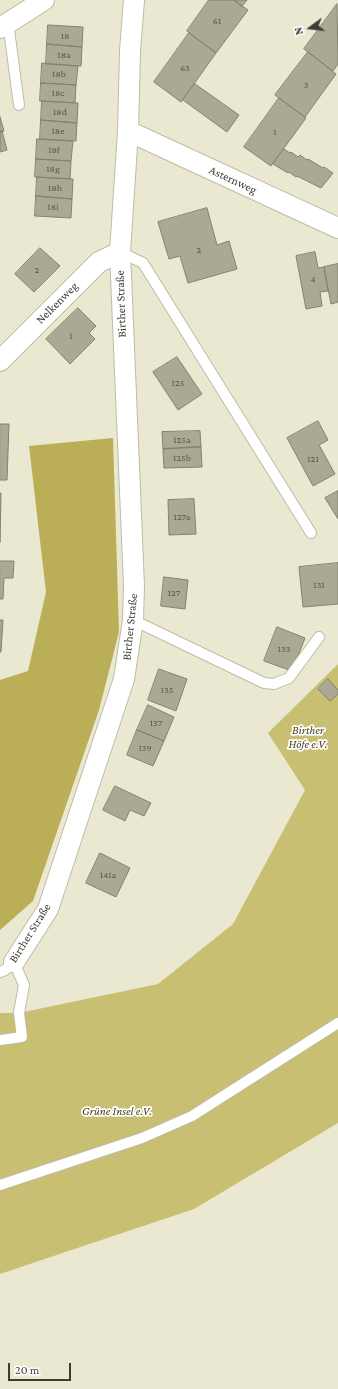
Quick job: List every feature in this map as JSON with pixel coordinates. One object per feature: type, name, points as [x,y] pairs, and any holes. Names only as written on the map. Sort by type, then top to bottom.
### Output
[{"type":"street","points":[[4,25],[44,0]]},
{"type":"street","name":"Birther Straße","points":[[7,967],[48,909],[124,678],[133,620],[134,586],[120,252],[128,131],[130,51],[134,0]]},
{"type":"street","name":"Asternweg","points":[[128,131],[338,228]]},
{"type":"street","name":"Nelkenweg","points":[[0,361],[99,262],[120,252]]},
{"type":"lane","points":[[4,25],[19,105]]},
{"type":"lane","name":"Birther Straße","points":[[120,252],[144,262],[311,533]]},
{"type":"lane","points":[[133,620],[264,683],[274,684],[289,678],[319,637]]},
{"type":"lane","points":[[0,1040],[22,1037],[19,1013],[24,986],[7,967]]},
{"type":"lane","points":[[0,1185],[142,1138],[192,1116],[338,1023]]},
{"type":"green space","name":"Grüne Insel e.V.","points":[[338,664],[338,1123],[194,1209],[0,1274],[0,1013],[19,1013],[158,984],[233,924],[305,790],[268,733]]},
{"type":"shaded area","points":[[113,438],[119,632],[99,710],[33,901],[0,930],[0,680],[28,671],[46,592],[29,446]]},
{"type":"building","points":[[209,0],[234,0],[248,10],[216,53],[187,31]]},
{"type":"building","points":[[234,0],[247,0],[242,6]]},
{"type":"building","points":[[337,4],[338,64],[333,71],[304,49]]},
{"type":"building","points":[[48,25],[83,27],[82,47],[47,44]]},
{"type":"building","points":[[189,33],[216,53],[181,102],[154,82]]},
{"type":"building","points":[[47,44],[82,47],[81,66],[46,64]]},
{"type":"building","points":[[308,52],[336,74],[305,117],[275,95]]},
{"type":"building","points":[[42,63],[78,66],[76,85],[41,83]]},
{"type":"building","points":[[41,83],[76,85],[75,103],[40,101]]},
{"type":"building","points":[[195,84],[239,115],[227,132],[183,100]]},
{"type":"building","points":[[279,98],[306,118],[271,166],[244,147]]},
{"type":"building","points":[[42,101],[78,103],[77,123],[41,120]]},
{"type":"building","points":[[0,117],[4,131],[0,132]]},
{"type":"building","points":[[41,120],[77,123],[76,141],[40,139]]},
{"type":"building","points":[[2,131],[7,150],[0,152],[0,132]]},
{"type":"building","points":[[37,139],[73,141],[71,161],[36,159]]},
{"type":"building","points":[[284,149],[298,157],[300,155],[333,173],[321,188],[297,176],[296,177],[273,164]]},
{"type":"building","points":[[36,159],[71,161],[70,179],[35,177]]},
{"type":"building","points":[[37,177],[73,179],[72,199],[36,196]]},
{"type":"building","points":[[36,196],[72,199],[71,218],[35,216]]},
{"type":"building","points":[[207,208],[217,245],[229,241],[237,269],[188,283],[180,256],[169,259],[158,222]]},
{"type":"building","points":[[40,248],[60,266],[34,292],[15,274]]},
{"type":"building","points":[[315,252],[318,268],[324,267],[328,291],[320,292],[322,306],[306,309],[296,256]]},
{"type":"building","points":[[338,264],[338,302],[331,304],[324,267]]},
{"type":"building","points":[[78,308],[96,326],[89,333],[95,339],[70,364],[46,339]]},
{"type":"building","points":[[177,357],[202,394],[178,410],[153,372]]},
{"type":"building","points":[[318,421],[328,440],[319,445],[335,474],[313,486],[287,438]]},
{"type":"building","points":[[0,424],[9,424],[7,480],[0,480]]},
{"type":"building","points":[[200,431],[201,447],[163,449],[162,432]]},
{"type":"building","points":[[201,447],[202,467],[164,468],[163,449]]},
{"type":"building","points":[[338,491],[338,519],[325,498]]},
{"type":"building","points":[[0,493],[1,493],[0,542]]},
{"type":"building","points":[[194,499],[196,534],[169,535],[168,500]]},
{"type":"building","points":[[0,561],[14,561],[13,578],[4,578],[3,599],[0,599]]},
{"type":"building","points":[[338,563],[338,604],[303,607],[299,567]]},
{"type":"building","points":[[164,577],[188,580],[185,609],[161,606]]},
{"type":"building","points":[[0,620],[3,620],[1,652],[0,652]]},
{"type":"building","points":[[277,627],[305,638],[292,671],[264,661]]},
{"type":"building","points":[[159,669],[187,679],[176,711],[148,700]]},
{"type":"building","points":[[328,679],[338,690],[338,694],[330,701],[318,689]]},
{"type":"building","points":[[148,705],[174,717],[164,741],[137,730]]},
{"type":"building","points":[[137,730],[164,741],[153,766],[127,755]]},
{"type":"building","points":[[115,786],[151,803],[144,816],[130,810],[125,821],[103,810]]},
{"type":"building","points":[[100,853],[130,868],[116,897],[86,883]]},
{"type":"park label","name":"Birther Höfe e.V.","points":[[308,737]]}]
